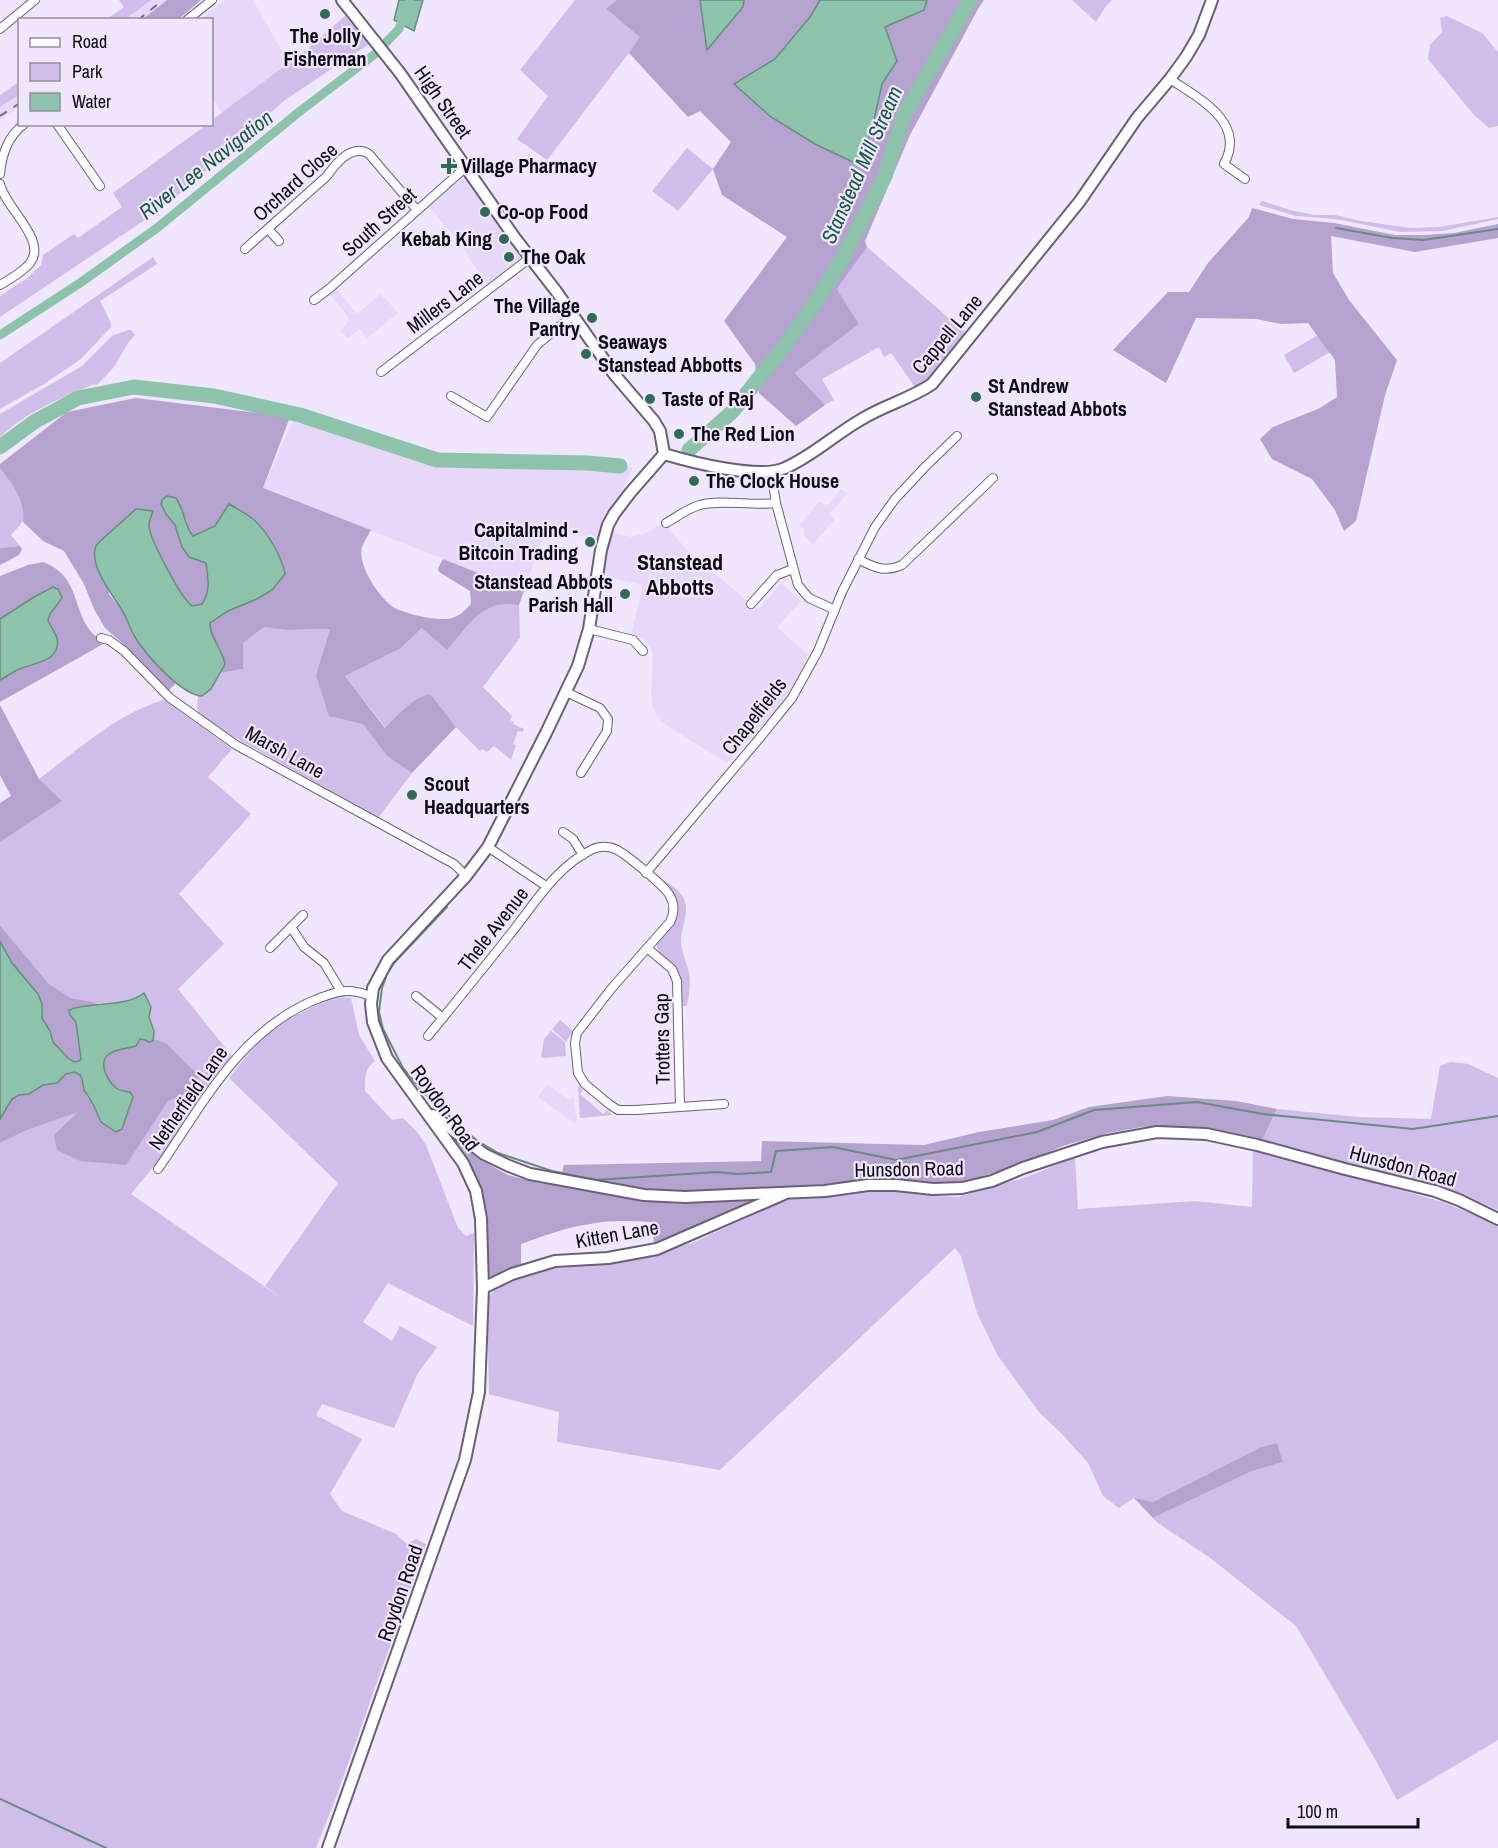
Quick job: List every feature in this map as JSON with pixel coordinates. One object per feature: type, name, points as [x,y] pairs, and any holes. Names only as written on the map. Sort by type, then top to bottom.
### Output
[{"type":"main road","name":"High Street","points":[[342,0],[394,65],[614,374],[654,421],[660,431],[664,454]]},
{"type":"main road","name":"Cappell Lane","points":[[664,454],[710,466],[771,471],[785,469],[866,416],[909,398],[932,384],[1080,201],[1137,118],[1170,79],[1199,35],[1212,0]]},
{"type":"main road","points":[[371,996],[376,981],[388,960],[466,876],[488,847],[578,666],[589,629],[601,550],[608,525],[630,493],[664,454]]},
{"type":"main road","name":"Roydon Road","points":[[328,1848],[465,1460],[479,1392],[483,1288],[481,1219],[476,1191],[468,1173],[427,1113],[393,1069],[373,1022],[371,996]]},
{"type":"main road","name":"Hunsdon Road","points":[[427,1113],[437,1117],[484,1154],[530,1174],[644,1195],[685,1197],[787,1193],[868,1185],[933,1189],[962,1188],[992,1181],[1023,1168],[1102,1142],[1156,1132],[1206,1134],[1257,1145],[1435,1191],[1498,1219]]},
{"type":"main road","name":"Kitten Lane","points":[[483,1288],[512,1274],[555,1262],[608,1258],[657,1249],[787,1193]]},
{"type":"street","points":[[1,28],[35,0]]},
{"type":"street","points":[[190,18],[212,0]]},
{"type":"street","points":[[1170,79],[1221,117],[1230,144],[1224,164],[1245,179]]},
{"type":"street","points":[[0,174],[4,152],[10,139],[22,126]]},
{"type":"street","points":[[58,126],[100,186]]},
{"type":"street","name":"Orchard Close","points":[[245,249],[327,176],[347,154],[357,150],[369,154],[417,210]]},
{"type":"street","name":"South Street","points":[[314,300],[466,167]]},
{"type":"street","points":[[0,184],[4,196],[32,238],[35,251],[29,264],[0,285]]},
{"type":"street","points":[[268,229],[279,242]]},
{"type":"street","name":"Millers Lane","points":[[381,372],[530,258]]},
{"type":"street","points":[[451,396],[487,417],[537,345],[573,315]]},
{"type":"street","name":"Chapelfields","points":[[646,873],[792,698],[818,651],[858,559],[875,527],[895,499],[957,436]]},
{"type":"street","points":[[771,471],[776,503],[798,585],[813,601],[835,610]]},
{"type":"street","points":[[858,559],[885,570],[902,565],[993,478]]},
{"type":"street","points":[[666,523],[702,504],[776,503]]},
{"type":"street","points":[[751,604],[777,575],[793,568]]},
{"type":"street","points":[[589,629],[633,640],[642,651]]},
{"type":"street","name":"Marsh Lane","points":[[101,638],[109,640],[124,651],[170,698],[236,745],[454,864],[466,876]]},
{"type":"street","points":[[566,693],[600,708],[608,719],[607,731],[581,773]]},
{"type":"street","points":[[563,832],[573,839],[583,855]]},
{"type":"street","name":"Thele Avenue","points":[[428,1036],[522,920],[546,886],[488,847]]},
{"type":"street","points":[[546,886],[561,871],[596,847],[611,847],[621,852],[667,891],[672,901],[673,910],[670,922],[577,1033],[576,1063],[580,1077],[585,1084],[618,1110],[724,1104]]},
{"type":"street","points":[[270,948],[303,915]]},
{"type":"street","points":[[291,927],[304,947],[324,963],[341,991]]},
{"type":"street","name":"Trotters Gap","points":[[647,948],[672,969],[677,981],[680,1106]]},
{"type":"street","name":"Netherfield Lane","points":[[158,1169],[223,1073],[254,1039],[282,1017],[326,996],[341,991],[355,991],[371,996]]},
{"type":"street","points":[[416,996],[443,1018]]},
{"type":"shaded area","points":[[151,0],[167,0],[144,18],[128,18]]},
{"type":"shaded area","points":[[167,0],[201,0],[180,18],[144,18]]},
{"type":"shaded area","points":[[226,0],[253,0],[289,63],[222,113],[213,100],[213,18],[202,18]]},
{"type":"shaded area","points":[[617,0],[700,0],[707,49],[743,8],[744,0],[820,0],[810,17],[775,59],[734,85],[771,117],[815,144],[857,164],[871,133],[882,84],[897,61],[885,27],[923,10],[927,0],[984,0],[910,135],[865,241],[867,247],[837,289],[859,324],[795,373],[825,405],[796,426],[759,393],[755,364],[724,321],[787,237],[722,195],[713,169],[731,142],[700,111],[688,117],[629,53],[640,37],[606,9]]},
{"type":"shaded area","points":[[18,96],[18,108],[0,119],[0,107]]},
{"type":"shaded area","points":[[464,176],[521,258],[488,283],[471,262],[464,248],[429,207]]},
{"type":"shaded area","points":[[1252,208],[1293,219],[1334,223],[1395,235],[1454,233],[1498,224],[1498,238],[1415,252],[1331,236],[1333,273],[1349,300],[1397,360],[1385,395],[1356,521],[1344,531],[1335,510],[1312,479],[1272,459],[1260,439],[1273,427],[1320,408],[1337,397],[1335,360],[1308,323],[1281,324],[1257,319],[1196,318],[1166,383],[1113,350],[1168,292],[1189,292],[1208,263],[1249,217]]},
{"type":"shaded area","points":[[338,287],[338,291],[357,314],[381,294],[398,313],[367,338],[360,329],[347,338],[340,330],[348,323],[349,318],[332,297],[328,296]]},
{"type":"shaded area","points":[[136,398],[290,417],[263,488],[371,530],[362,547],[363,563],[370,580],[387,602],[398,610],[414,615],[446,619],[460,614],[471,604],[470,591],[439,572],[438,568],[443,559],[524,591],[519,605],[495,606],[477,616],[447,650],[422,628],[401,648],[345,676],[385,728],[411,704],[429,694],[456,727],[412,773],[387,756],[363,724],[329,716],[316,675],[330,629],[287,630],[264,627],[243,643],[243,669],[221,673],[224,658],[212,636],[210,623],[228,611],[272,590],[285,574],[281,560],[269,538],[245,513],[229,504],[215,526],[193,536],[186,519],[166,514],[175,525],[179,538],[198,561],[206,563],[209,581],[208,594],[203,604],[198,606],[185,601],[164,563],[150,530],[149,524],[153,511],[125,519],[100,541],[109,594],[123,612],[133,635],[176,683],[168,691],[105,628],[84,584],[64,551],[43,541],[23,522],[20,499],[0,468],[0,464],[67,412]]},
{"type":"shaded area","points":[[293,421],[434,464],[633,467],[598,539],[545,531],[524,591],[263,488]]},
{"type":"shaded area","points":[[841,489],[847,494],[830,514],[835,519],[813,544],[804,536],[804,529],[799,525],[820,501],[825,505],[829,504]]},
{"type":"shaded area","points":[[663,523],[701,565],[713,572],[758,610],[781,583],[801,601],[777,627],[808,655],[797,679],[775,712],[727,763],[661,722],[653,708],[651,694],[653,654],[643,639],[631,634],[643,585],[603,576],[612,532],[631,537],[646,533]]},
{"type":"shaded area","points":[[20,546],[22,549],[19,555],[0,565],[0,548]]},
{"type":"shaded area","points":[[43,562],[64,576],[86,625],[105,643],[0,702],[0,680],[17,670],[48,659],[57,637],[48,620],[49,614],[59,603],[53,587],[0,619],[0,576]]},
{"type":"shaded area","points":[[0,705],[39,779],[62,801],[0,842],[0,803],[11,796],[0,775]]},
{"type":"shaded area","points":[[0,925],[49,984],[71,998],[99,1003],[70,1009],[77,1026],[81,1059],[79,1061],[74,1062],[68,1058],[53,1042],[50,1031],[42,1018],[35,990],[12,963],[0,941]]},
{"type":"shaded area","points":[[140,1039],[153,1041],[154,1039],[166,1043],[199,1076],[193,1090],[168,1101],[126,1165],[80,1161],[57,1150],[54,1135],[78,1112],[27,1130],[0,1143],[0,1119],[12,1099],[33,1092],[43,1085],[57,1083],[66,1074],[75,1072],[80,1075],[87,1097],[93,1104],[101,1122],[116,1132],[122,1129],[133,1097],[130,1092],[116,1088],[109,1080],[104,1071],[104,1061],[112,1052],[134,1047]]},
{"type":"shaded area","points":[[547,1084],[568,1100],[573,1096],[576,1124],[538,1097]]},
{"type":"shaded area","points":[[1167,1096],[1236,1101],[1277,1109],[1262,1140],[1195,1128],[1142,1127],[1108,1133],[1063,1146],[1021,1164],[950,1184],[873,1180],[777,1188],[682,1192],[642,1190],[562,1172],[564,1165],[761,1161],[762,1141],[924,1145],[979,1132],[1053,1120],[1089,1107]]},
{"type":"shaded area","points":[[447,1134],[483,1161],[508,1175],[538,1183],[587,1189],[769,1196],[654,1243],[652,1222],[605,1222],[555,1232],[521,1244],[521,1266],[487,1283],[487,1226],[483,1199],[474,1172],[462,1152]]},
{"type":"shaded area","points":[[1277,1443],[1283,1462],[1252,1471],[1153,1518],[1134,1498],[1153,1502],[1261,1447]]},
{"type":"green space","points":[[119,0],[151,0],[127,18],[108,18],[124,7]]},
{"type":"green space","points":[[575,0],[617,0],[607,10],[641,37],[547,160],[517,139],[548,96],[520,70]]},
{"type":"green space","points":[[1072,0],[1112,0],[1096,22]]},
{"type":"green space","points":[[345,16],[369,44],[285,100],[187,188],[146,219],[0,317],[0,296],[26,279],[41,265],[43,255],[74,234],[78,238],[122,207],[113,193],[205,126],[213,126],[213,119],[305,51]]},
{"type":"green space","points":[[1447,16],[1482,33],[1498,52],[1498,126],[1489,128],[1474,115],[1428,59],[1430,45],[1442,32],[1440,18]]},
{"type":"green space","points":[[18,83],[18,96],[0,107],[0,95]]},
{"type":"green space","points":[[687,148],[713,169],[678,211],[652,191]]},
{"type":"green space","points":[[1262,201],[1314,215],[1335,215],[1410,228],[1439,227],[1498,217],[1498,219],[1443,231],[1401,232],[1335,219],[1296,216],[1259,205]]},
{"type":"green space","points":[[867,247],[967,334],[931,377],[915,387],[891,353],[884,357],[879,347],[822,379],[834,400],[825,405],[795,373],[859,324],[837,289]]},
{"type":"green space","points":[[153,257],[157,264],[100,301],[111,327],[81,359],[44,384],[0,409],[0,363]]},
{"type":"green space","points":[[128,330],[135,335],[114,367],[96,386],[95,384],[45,406],[0,437],[0,414],[82,366],[112,336]]},
{"type":"green space","points":[[1323,332],[1334,350],[1294,373],[1284,355]]},
{"type":"green space","points":[[0,468],[13,485],[23,506],[23,520],[11,535],[20,546],[0,548]]},
{"type":"green space","points":[[507,603],[519,605],[520,638],[483,687],[512,716],[510,720],[514,722],[513,724],[524,729],[522,732],[518,731],[513,744],[516,745],[511,760],[494,746],[487,752],[482,749],[480,751],[456,727],[429,694],[406,707],[386,728],[345,676],[401,648],[422,628],[476,616],[486,608]]},
{"type":"green space","points":[[264,626],[287,630],[330,629],[316,675],[363,723],[387,756],[412,773],[378,818],[229,734],[200,715],[197,708],[198,696],[202,696],[211,689],[221,673],[243,669],[242,643]]},
{"type":"green space","points":[[164,700],[232,749],[208,777],[251,814],[179,894],[224,944],[178,989],[232,1056],[154,1166],[131,1194],[284,1300],[265,1286],[338,1183],[229,1078],[261,1040],[283,1023],[320,1004],[351,998],[359,1035],[375,1061],[367,1071],[365,1091],[392,1120],[403,1118],[417,1132],[426,1145],[458,1228],[466,1236],[474,1233],[473,1326],[388,1283],[363,1322],[392,1341],[400,1326],[437,1347],[418,1373],[394,1428],[322,1404],[316,1415],[362,1439],[330,1494],[342,1511],[396,1534],[407,1544],[416,1539],[426,1544],[316,1848],[0,1848],[0,1143],[27,1130],[79,1111],[125,1165],[168,1100],[193,1090],[166,1043],[154,1039],[154,1031],[143,993],[130,1001],[99,1003],[71,998],[49,984],[0,925],[0,842],[62,801],[39,779],[114,723]]},
{"type":"green space","points":[[664,881],[678,891],[686,904],[681,941],[690,977],[687,1006],[682,1006],[682,983],[677,970],[660,954],[657,948],[657,941],[672,924],[675,899],[661,882]]},
{"type":"green space","points":[[560,1020],[573,1031],[566,1042],[552,1029]]},
{"type":"green space","points":[[551,1031],[565,1042],[566,1056],[541,1058],[544,1039]]},
{"type":"green space","points":[[1451,1062],[1468,1064],[1498,1078],[1498,1210],[1443,1187],[1412,1178],[1361,1169],[1262,1140],[1277,1109],[1359,1117],[1431,1119],[1440,1066]]},
{"type":"green space","points":[[579,1086],[583,1090],[580,1094],[603,1114],[607,1110],[612,1115],[580,1118]]},
{"type":"green space","points":[[1253,1149],[1443,1202],[1498,1225],[1498,1740],[1397,1800],[1296,1626],[1209,1557],[1153,1518],[1252,1471],[1283,1462],[1277,1443],[1261,1447],[1153,1502],[1134,1498],[1119,1508],[1103,1496],[1088,1463],[1039,1412],[998,1356],[977,1313],[961,1256],[955,1248],[720,1470],[557,1442],[559,1412],[489,1394],[487,1299],[494,1290],[513,1278],[564,1264],[652,1254],[692,1243],[785,1200],[801,1196],[885,1188],[958,1197],[1027,1177],[1075,1157],[1078,1209],[1195,1201],[1252,1207]]},
{"type":"water","points":[[399,0],[423,0],[414,31],[394,20]]},
{"type":"water","points":[[700,0],[744,0],[743,7],[707,50]]},
{"type":"water","points":[[820,0],[927,0],[924,10],[885,27],[897,61],[882,84],[871,133],[857,164],[815,144],[771,117],[734,84],[775,59],[810,17]]},
{"type":"water","points":[[167,496],[176,498],[193,536],[215,526],[229,504],[248,515],[269,537],[281,560],[285,574],[272,590],[228,611],[210,623],[225,664],[211,689],[202,696],[174,682],[140,645],[125,615],[103,580],[94,554],[96,546],[102,539],[136,509],[153,511],[149,523],[150,532],[166,567],[187,601],[192,606],[202,604],[208,589],[206,563],[189,557],[182,547],[175,525],[161,504]]},
{"type":"water","points":[[53,587],[58,589],[62,598],[48,620],[57,638],[55,652],[50,657],[17,670],[0,680],[0,619]]},
{"type":"water","points":[[0,941],[12,963],[38,994],[42,1004],[42,1018],[50,1031],[53,1042],[74,1062],[81,1059],[76,1022],[69,1010],[87,1005],[127,1001],[144,993],[151,1007],[149,1017],[154,1031],[153,1041],[140,1039],[136,1046],[112,1052],[104,1062],[105,1072],[113,1085],[119,1090],[130,1092],[133,1097],[122,1129],[116,1132],[101,1122],[84,1090],[80,1075],[75,1072],[66,1074],[57,1083],[43,1085],[29,1094],[19,1095],[12,1099],[0,1119]]},
{"type":"waterway","name":"River Lee Navigation","points":[[0,335],[80,283],[157,228],[299,112],[375,54],[399,29],[410,0]]},
{"type":"waterway","name":"Stanstead Mill Stream","points":[[689,450],[732,412],[815,303],[841,261],[885,176],[904,115],[970,0]]},
{"type":"waterway","points":[[1336,228],[1392,238],[1423,240],[1498,229]]},
{"type":"waterway","points":[[0,447],[34,422],[78,398],[134,387],[214,396],[300,415],[437,460],[588,463],[620,466]]},
{"type":"waterway","points":[[447,907],[394,963],[382,988],[379,1012],[383,1029],[403,1068],[423,1092],[476,1140],[498,1153],[552,1171],[596,1180],[716,1172],[737,1174],[771,1172],[776,1151],[833,1147],[896,1160],[1037,1132],[1094,1110],[1197,1102],[1263,1114],[1413,1129],[1498,1116]]},
{"type":"waterway","points":[[0,1799],[106,1848]]},
{"type":"railway","points":[[140,18],[163,0]]},
{"type":"railway","points":[[0,116],[18,104]]},
{"type":"place","name":"The Jolly Fisherman","points":[[325,14]]},
{"type":"place","name":"Village Pharmacy","points":[[449,166]]},
{"type":"place","name":"Co-op Food","points":[[485,212]]},
{"type":"place","name":"Kebab King","points":[[504,239]]},
{"type":"place","name":"The Oak","points":[[509,257]]},
{"type":"place","name":"The Village Pantry","points":[[592,318]]},
{"type":"place","name":"Seaways Stanstead Abbotts","points":[[586,354]]},
{"type":"place","name":"St Andrew Stanstead Abbots","points":[[976,397]]},
{"type":"place","name":"Taste of Raj","points":[[650,399]]},
{"type":"place","name":"The Red Lion","points":[[679,434]]},
{"type":"place","name":"The Clock House","points":[[694,481]]},
{"type":"place","name":"Capitalmind - Bitcoin Trading","points":[[590,542]]},
{"type":"place","name":"Stanstead Abbots Parish Hall","points":[[625,594]]},
{"type":"place","name":"Scout Headquarters","points":[[412,795]]},
{"type":"district","name":"Stanstead Abbotts","points":[[680,574]]}]
